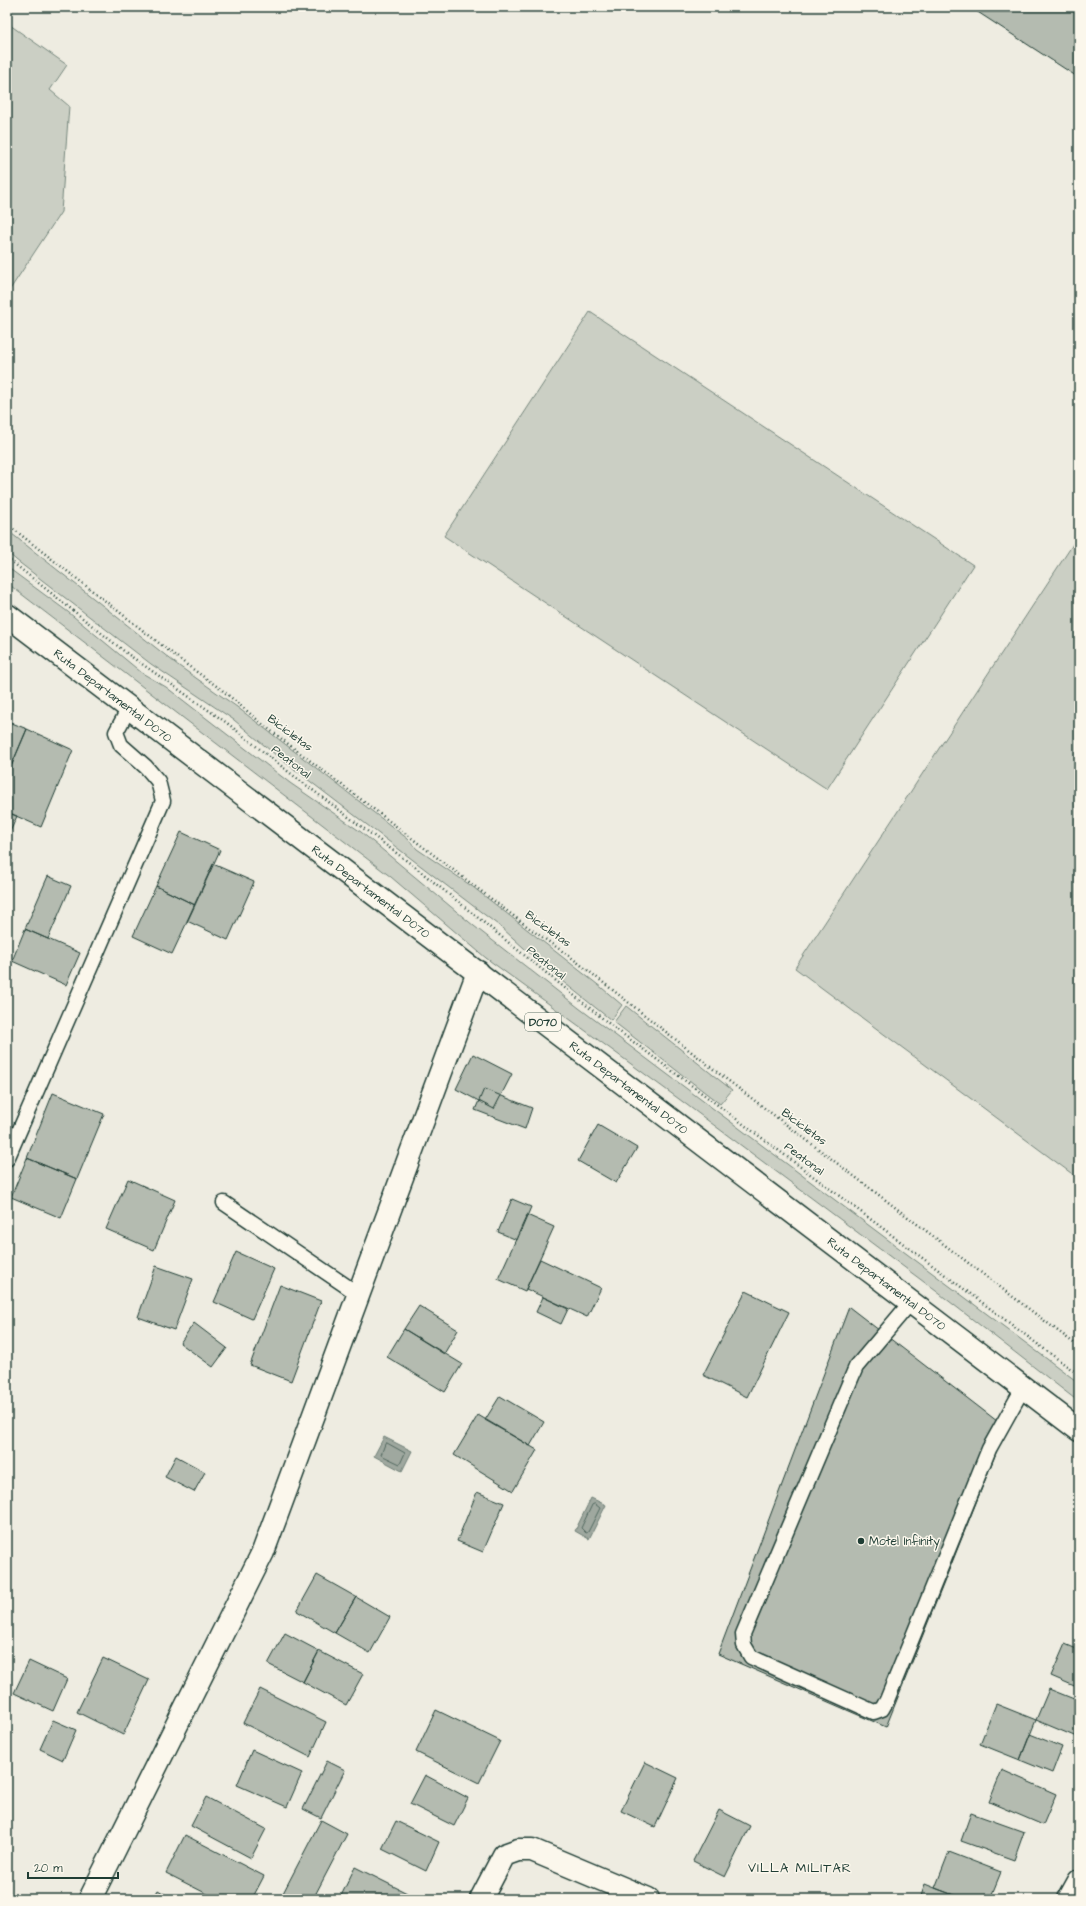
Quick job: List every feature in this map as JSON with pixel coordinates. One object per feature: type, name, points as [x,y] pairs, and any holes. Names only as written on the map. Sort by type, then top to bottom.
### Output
[{"type":"main road","name":"Ruta Departamental D070","points":[[7,614],[1079,1430]]},
{"type":"main road","points":[[90,1899],[263,1552],[478,972]]},
{"type":"main road","points":[[481,1899],[504,1855],[518,1850],[532,1850],[648,1899]]},
{"type":"main road","points":[[1069,1899],[1079,1881]]},
{"type":"lane","points":[[7,1159],[163,801],[158,781],[146,767],[121,745],[116,732],[129,708]]},
{"type":"lane","points":[[224,1203],[358,1294]]},
{"type":"lane","points":[[911,1302],[856,1367],[743,1634],[744,1645],[751,1657],[874,1712],[882,1709],[989,1449],[1023,1388]]},
{"type":"path","name":"Bicicletas","points":[[7,524],[187,665],[222,690],[266,727],[532,930],[572,958],[717,1072],[1079,1347]]},
{"type":"path","name":"Peatonal","points":[[7,558],[129,655],[227,723],[290,773],[415,867],[606,1022],[1079,1375]]},
{"type":"shaded area","points":[[7,23],[67,65],[50,90],[69,106],[61,212],[7,294]]},
{"type":"shaded area","points":[[590,312],[973,565],[827,789],[444,536]]},
{"type":"shaded area","points":[[7,530],[179,666],[237,707],[408,839],[417,849],[473,887],[602,988],[622,1005],[611,1020],[547,969],[502,928],[277,756],[234,720],[151,664],[16,560],[7,552]]},
{"type":"shaded area","points":[[1079,535],[1079,1179],[795,968]]},
{"type":"shaded area","points":[[7,567],[68,612],[142,673],[166,687],[290,783],[361,832],[474,926],[579,1008],[1079,1383],[1079,1402],[936,1291],[679,1099],[486,958],[391,877],[7,583]]},
{"type":"shaded area","points":[[626,1006],[732,1090],[720,1104],[614,1022]]},
{"type":"water","points":[[384,1437],[412,1451],[402,1471],[374,1456]]},
{"type":"water","points":[[591,1498],[606,1505],[589,1539],[575,1531]]},
{"type":"building","points":[[970,7],[1079,7],[1079,72],[1076,76]]},
{"type":"building","points":[[7,721],[27,729],[7,776]]},
{"type":"building","points":[[27,729],[73,750],[41,827],[7,812],[7,776]]},
{"type":"building","points":[[7,812],[17,816],[7,839]]},
{"type":"building","points":[[181,832],[220,850],[195,905],[156,886]]},
{"type":"building","points":[[213,864],[254,882],[228,940],[187,921]]},
{"type":"building","points":[[48,876],[71,886],[48,939],[25,929]]},
{"type":"building","points":[[156,886],[195,905],[172,954],[133,936]]},
{"type":"building","points":[[25,929],[80,953],[66,985],[12,961]]},
{"type":"building","points":[[473,1054],[512,1074],[494,1109],[456,1089]]},
{"type":"building","points":[[484,1089],[532,1108],[525,1129],[475,1110]]},
{"type":"building","points":[[53,1093],[104,1114],[77,1179],[27,1158]]},
{"type":"building","points":[[598,1125],[637,1148],[616,1183],[578,1161]]},
{"type":"building","points":[[27,1158],[77,1179],[61,1218],[11,1197]]},
{"type":"building","points":[[128,1179],[175,1200],[154,1250],[106,1229]]},
{"type":"building","points":[[512,1199],[531,1207],[517,1240],[498,1232]]},
{"type":"building","points":[[527,1215],[554,1227],[525,1291],[498,1279]]},
{"type":"building","points":[[236,1252],[274,1269],[252,1319],[214,1302]]},
{"type":"building","points":[[540,1259],[601,1288],[587,1317],[526,1289]]},
{"type":"building","points":[[156,1266],[193,1279],[174,1330],[138,1317]]},
{"type":"building","points":[[280,1285],[321,1301],[291,1381],[250,1365]]},
{"type":"building","points":[[746,1291],[789,1312],[747,1397],[703,1375]]},
{"type":"building","points":[[543,1297],[568,1309],[561,1324],[536,1312]]},
{"type":"building","points":[[419,1306],[458,1330],[444,1354],[404,1329]]},
{"type":"building","name":"Motel Infinity","points":[[849,1307],[1006,1428],[886,1727],[718,1654]]},
{"type":"building","points":[[194,1323],[227,1348],[213,1367],[180,1343]]},
{"type":"building","points":[[404,1329],[462,1364],[445,1392],[387,1357]]},
{"type":"building","points":[[500,1396],[544,1422],[530,1446],[485,1420]]},
{"type":"building","points":[[478,1415],[537,1450],[513,1491],[454,1455]]},
{"type":"building","points":[[176,1456],[205,1472],[194,1492],[165,1477]]},
{"type":"building","points":[[477,1492],[504,1503],[483,1552],[457,1541]]},
{"type":"building","points":[[317,1575],[356,1597],[335,1633],[297,1611]]},
{"type":"building","points":[[356,1597],[390,1617],[370,1653],[335,1633]]},
{"type":"building","points":[[285,1633],[319,1651],[303,1682],[268,1664]]},
{"type":"building","points":[[1065,1644],[1079,1650],[1079,1688],[1051,1676]]},
{"type":"building","points":[[319,1651],[363,1674],[346,1705],[303,1682]]},
{"type":"building","points":[[103,1658],[149,1680],[123,1735],[77,1712]]},
{"type":"building","points":[[29,1661],[67,1679],[53,1711],[14,1693]]},
{"type":"building","points":[[260,1689],[326,1722],[310,1757],[243,1723]]},
{"type":"building","points":[[1049,1689],[1079,1701],[1079,1738],[1036,1720]]},
{"type":"building","points":[[996,1704],[1036,1720],[1020,1760],[980,1744]]},
{"type":"building","points":[[436,1710],[500,1741],[479,1783],[416,1752]]},
{"type":"building","points":[[53,1720],[76,1730],[63,1760],[40,1749]]},
{"type":"building","points":[[1030,1734],[1062,1747],[1052,1773],[1020,1760]]},
{"type":"building","points":[[252,1750],[302,1773],[287,1807],[237,1785]]},
{"type":"building","points":[[327,1761],[345,1770],[321,1818],[303,1809]]},
{"type":"building","points":[[645,1762],[678,1778],[655,1827],[621,1811]]},
{"type":"building","points":[[1002,1770],[1056,1794],[1043,1825],[989,1802]]},
{"type":"building","points":[[425,1775],[468,1798],[454,1826],[410,1804]]},
{"type":"building","points":[[206,1797],[266,1829],[251,1858],[191,1826]]},
{"type":"building","points":[[719,1810],[750,1826],[725,1877],[693,1861]]},
{"type":"building","points":[[971,1813],[1024,1832],[1014,1860],[961,1841]]},
{"type":"building","points":[[321,1820],[347,1834],[313,1899],[284,1899],[281,1897]]},
{"type":"building","points":[[396,1821],[439,1842],[426,1871],[382,1849]]},
{"type":"building","points":[[185,1835],[264,1876],[252,1899],[217,1899],[166,1873]]},
{"type":"building","points":[[949,1852],[1001,1872],[990,1899],[964,1899],[935,1888]]},
{"type":"building","points":[[355,1867],[407,1893],[404,1899],[340,1898]]},
{"type":"building","points":[[925,1884],[935,1888],[964,1899],[920,1899]]},
{"type":"building","points":[[158,1890],[173,1899],[153,1899]]},
{"type":"place","name":"Motel Infinity","points":[[861,1541]]},
{"type":"district","name":"VILLA MILITAR","points":[[800,1868]]}]
